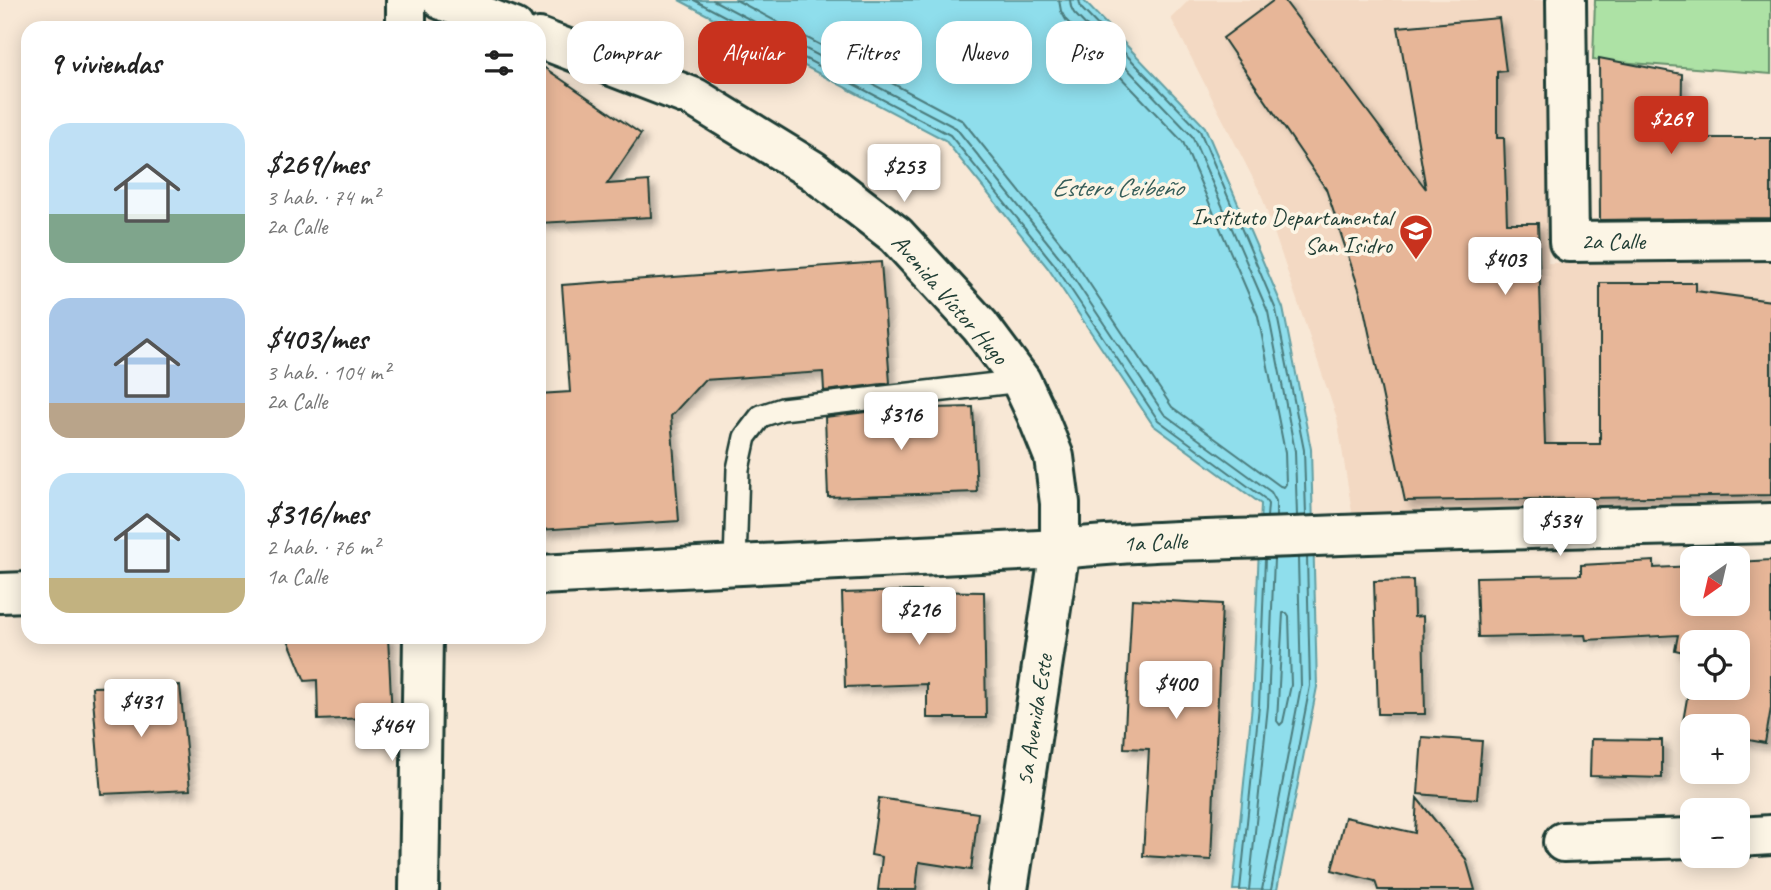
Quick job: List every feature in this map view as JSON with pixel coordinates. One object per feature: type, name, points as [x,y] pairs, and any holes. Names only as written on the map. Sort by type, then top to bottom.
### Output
[{"type":"street","points":[[405,0],[406,21]]},
{"type":"street","points":[[442,0],[496,21]]},
{"type":"street","name":"2a Calle","points":[[1566,0],[1569,242],[1771,240]]},
{"type":"street","name":"Avenida Víctor Hugo","points":[[546,40],[695,98],[812,170],[896,235],[980,326],[1021,382],[1054,457],[1060,503],[1060,549]]},
{"type":"street","name":"1a Calle","points":[[546,575],[1347,534],[1771,523]]},
{"type":"street","name":"5a Avenida Este","points":[[1008,890],[1060,549]]},
{"type":"street","points":[[0,593],[21,592]]},
{"type":"street","points":[[419,890],[423,644]]},
{"type":"street","points":[[1750,836],[1771,835]]},
{"type":"street","points":[[1563,842],[1680,838]]},
{"type":"lane","points":[[735,564],[738,469],[745,437],[761,416],[782,409],[1021,382]]},
{"type":"shaded area","name":"Instituto Departamental San Isidro","points":[[1189,0],[1548,0],[1548,263],[1771,259],[1771,513],[1353,518],[1337,418],[1261,194],[1171,18]]},
{"type":"green space","points":[[1595,0],[1771,0],[1771,74],[1593,60]]},
{"type":"water","name":"Estero Ceibeño","points":[[679,0],[1083,0],[1103,21],[1046,21],[1046,84],[1126,84],[1126,45],[1205,127],[1283,308],[1311,449],[1317,687],[1277,890],[1233,890],[1252,705],[1261,504],[1153,425],[1048,268],[945,140],[839,84],[922,84],[922,21],[821,21],[821,75],[807,67],[807,21],[719,21]]},
{"type":"building","name":"Instituto Departamental San Isidro","points":[[1274,0],[1284,0],[1426,189],[1398,27],[1499,18],[1506,71],[1497,72],[1497,138],[1504,138],[1507,223],[1538,223],[1545,444],[1600,444],[1600,283],[1696,283],[1696,291],[1771,301],[1771,495],[1405,501],[1361,295],[1326,189],[1223,38]]},
{"type":"building","points":[[1599,58],[1682,74],[1681,138],[1771,138],[1771,218],[1600,220]]},
{"type":"building","points":[[546,69],[641,134],[607,184],[649,181],[651,217],[546,223]]},
{"type":"building","points":[[881,262],[890,383],[824,391],[823,372],[704,380],[671,416],[679,521],[546,530],[546,394],[570,392],[562,285]]},
{"type":"building","points":[[973,407],[977,492],[828,497],[825,417],[892,409]]},
{"type":"building","points":[[1771,560],[1771,708],[1765,743],[1750,740],[1750,714],[1684,714],[1687,700],[1750,700],[1750,630],[1680,630],[1680,651],[1675,650],[1678,635],[1586,640],[1585,635],[1478,637],[1476,577],[1581,575],[1581,565],[1654,561],[1654,568],[1680,567],[1680,616],[1750,616],[1750,561]]},
{"type":"building","points":[[1413,580],[1414,617],[1423,616],[1425,714],[1378,714],[1374,581]]},
{"type":"building","points":[[984,592],[986,718],[927,718],[927,684],[845,687],[842,593]]},
{"type":"building","points":[[1132,599],[1222,604],[1211,860],[1143,856],[1149,749],[1124,748]]},
{"type":"building","points":[[290,644],[388,644],[392,717],[318,720],[317,680],[305,681]]},
{"type":"building","points":[[180,685],[190,790],[101,794],[92,687]]},
{"type":"building","points":[[1422,737],[1482,741],[1477,799],[1418,794]]},
{"type":"building","points":[[1591,739],[1662,740],[1662,778],[1590,776]]},
{"type":"building","points":[[879,798],[978,813],[971,870],[919,862],[916,890],[878,890],[882,857],[871,855]]},
{"type":"building","points":[[1417,798],[1466,859],[1475,890],[1378,890],[1375,881],[1332,870],[1345,817],[1415,833]]},
{"type":"place","name":"Instituto Departamental San Isidro","points":[[1416,261]]}]
